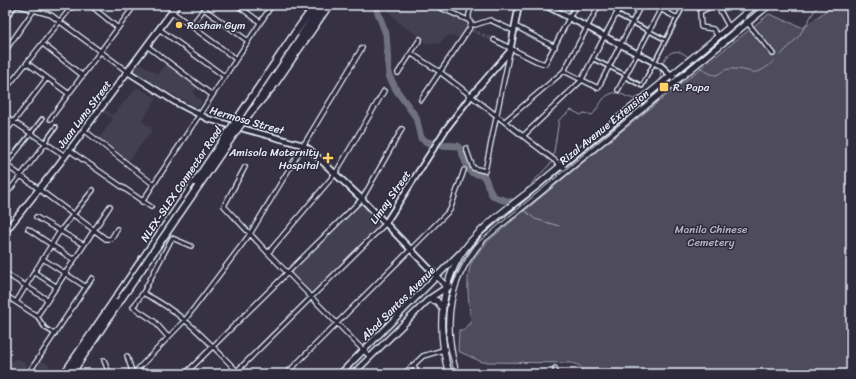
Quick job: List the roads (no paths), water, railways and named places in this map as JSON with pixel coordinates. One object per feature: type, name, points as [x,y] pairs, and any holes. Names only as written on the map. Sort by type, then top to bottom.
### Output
[{"type":"highway","name":"NLEX-SLEX Connector Road","points":[[64,374],[315,5]]},
{"type":"highway","name":"NLEX-SLEX Connector Road","points":[[71,374],[322,5]]},
{"type":"highway","points":[[243,121],[274,85],[329,5]]},
{"type":"main road","name":"Juan Luna Street","points":[[5,232],[7,226],[39,190],[70,150],[177,5]]},
{"type":"main road","name":"Rizal Avenue Extension","points":[[450,374],[442,350],[442,308],[447,286],[459,258],[468,244],[558,163],[671,75],[755,5]]},
{"type":"main road","name":"Rizal Avenue Extension","points":[[456,374],[450,348],[449,314],[454,287],[472,251],[484,238],[769,5]]},
{"type":"main road","name":"Abad Santos Avenue","points":[[340,374],[468,244]]},
{"type":"main road","name":"Abad Santos Avenue","points":[[353,374],[428,299],[447,286],[454,287]]},
{"type":"main road","points":[[428,299],[438,301],[442,308]]},
{"type":"street","name":"Hermosa Street","points":[[16,5],[51,16],[60,21],[128,72],[175,102],[199,115],[236,128],[303,145],[362,199],[447,286]]},
{"type":"street","points":[[5,20],[16,5]]},
{"type":"street","points":[[5,90],[73,5]]},
{"type":"street","points":[[90,5],[118,28]]},
{"type":"street","points":[[125,5],[131,10]]},
{"type":"street","points":[[50,119],[135,5]]},
{"type":"street","points":[[167,5],[236,59]]},
{"type":"street","points":[[236,5],[260,22]]},
{"type":"street","points":[[142,202],[272,5]]},
{"type":"street","points":[[421,100],[471,29],[471,24],[468,20],[434,5]]},
{"type":"street","points":[[468,20],[468,14],[473,5]]},
{"type":"street","points":[[466,148],[473,168],[485,171],[519,5]]},
{"type":"street","points":[[545,5],[552,7],[654,62],[677,81]]},
{"type":"street","points":[[494,40],[511,50],[542,64],[547,62],[576,5]]},
{"type":"street","points":[[505,121],[564,72],[599,5]]},
{"type":"street","points":[[523,136],[581,81],[621,5]]},
{"type":"street","points":[[564,72],[598,88],[642,5]]},
{"type":"street","points":[[654,5],[662,7],[678,18]]},
{"type":"street","points":[[593,59],[642,86],[684,5]]},
{"type":"street","points":[[718,36],[713,29],[701,27],[700,12],[715,5],[729,27]]},
{"type":"street","points":[[192,26],[206,7],[248,41]]},
{"type":"street","points":[[618,90],[662,7]]},
{"type":"street","points":[[5,50],[34,10]]},
{"type":"street","points":[[616,14],[666,40]]},
{"type":"street","points":[[742,16],[773,54]]},
{"type":"street","points":[[471,24],[475,25],[490,20],[515,29],[555,47]]},
{"type":"street","points":[[159,29],[224,76]]},
{"type":"street","points":[[398,73],[412,54],[420,39]]},
{"type":"street","points":[[43,44],[83,76]]},
{"type":"street","points":[[146,46],[212,95]]},
{"type":"street","points":[[127,356],[133,374],[185,320],[250,234],[362,48]]},
{"type":"street","name":"Limay Street","points":[[237,373],[385,224],[444,133],[471,96],[511,50]]},
{"type":"street","points":[[412,54],[440,72],[567,170]]},
{"type":"street","points":[[27,63],[69,94]]},
{"type":"street","points":[[5,133],[47,78]]},
{"type":"street","points":[[268,253],[335,174],[384,91]]},
{"type":"street","points":[[5,116],[65,156]]},
{"type":"street","points":[[42,119],[5,165],[93,231],[108,240],[111,239],[117,229]]},
{"type":"street","points":[[5,196],[56,127]]},
{"type":"street","points":[[84,130],[153,184]]},
{"type":"street","points":[[185,374],[362,199],[402,130]]},
{"type":"street","points":[[70,150],[151,207]]},
{"type":"street","points":[[245,167],[224,206],[370,357]]},
{"type":"street","points":[[286,374],[451,209],[464,170]]},
{"type":"street","points":[[16,302],[60,231],[93,190]]},
{"type":"street","points":[[37,316],[110,206]]},
{"type":"street","points":[[36,217],[84,245]]},
{"type":"street","points":[[28,229],[74,260]]},
{"type":"street","points":[[168,337],[154,321],[133,308],[133,306],[143,293],[172,238],[191,246]]},
{"type":"street","points":[[43,259],[86,287]]},
{"type":"street","points":[[34,272],[57,287]]},
{"type":"street","points":[[5,273],[48,300]]},
{"type":"street","points":[[28,374],[92,278]]},
{"type":"street","points":[[143,293],[164,304],[185,320],[237,373]]},
{"type":"street","points":[[5,295],[37,316],[45,328],[55,334]]},
{"type":"street","points":[[404,374],[424,356],[450,348]]},
{"type":"street","points":[[104,360],[108,374]]},
{"type":"street","points":[[414,365],[417,374]]},
{"type":"street","points":[[555,368],[556,374]]},
{"type":"street","points":[[521,374],[530,373]]},
{"type":"street","points":[[471,374],[476,374]]},
{"type":"waterway","points":[[375,5],[386,34],[389,76],[397,91],[416,117],[421,138],[427,142],[435,144]]},
{"type":"waterway","points":[[781,55],[799,36],[818,5]]},
{"type":"waterway","points":[[662,64],[667,56],[673,52],[677,51],[688,57]]},
{"type":"waterway","points":[[700,67],[707,72],[716,75],[731,69],[757,72],[761,71],[774,61]]},
{"type":"waterway","points":[[553,158],[559,120],[571,110],[581,115],[584,113],[592,115],[604,98],[610,94],[617,93],[630,98],[640,97],[660,81],[661,68]]},
{"type":"waterway","points":[[438,145],[458,146],[467,167],[472,173],[484,176],[492,195],[494,197],[512,202]]},
{"type":"waterway","points":[[531,184],[553,161]]},
{"type":"waterway","points":[[517,198],[528,187]]},
{"type":"waterway","points":[[524,210],[535,219],[559,226]]},
{"type":"tunnel","points":[[472,30],[494,40]]},
{"type":"tram line","points":[[455,374],[445,332],[446,308],[457,274],[476,244],[763,5]]},
{"type":"place","name":"Roshan Gym","points":[[179,25]]},
{"type":"place","name":"R. Papa","points":[[664,87]]},
{"type":"place","name":"Amisola Maternity Hospital","points":[[328,158]]},
{"type":"park label","name":"Manila Chinese Cemetery","points":[[711,235]]}]
